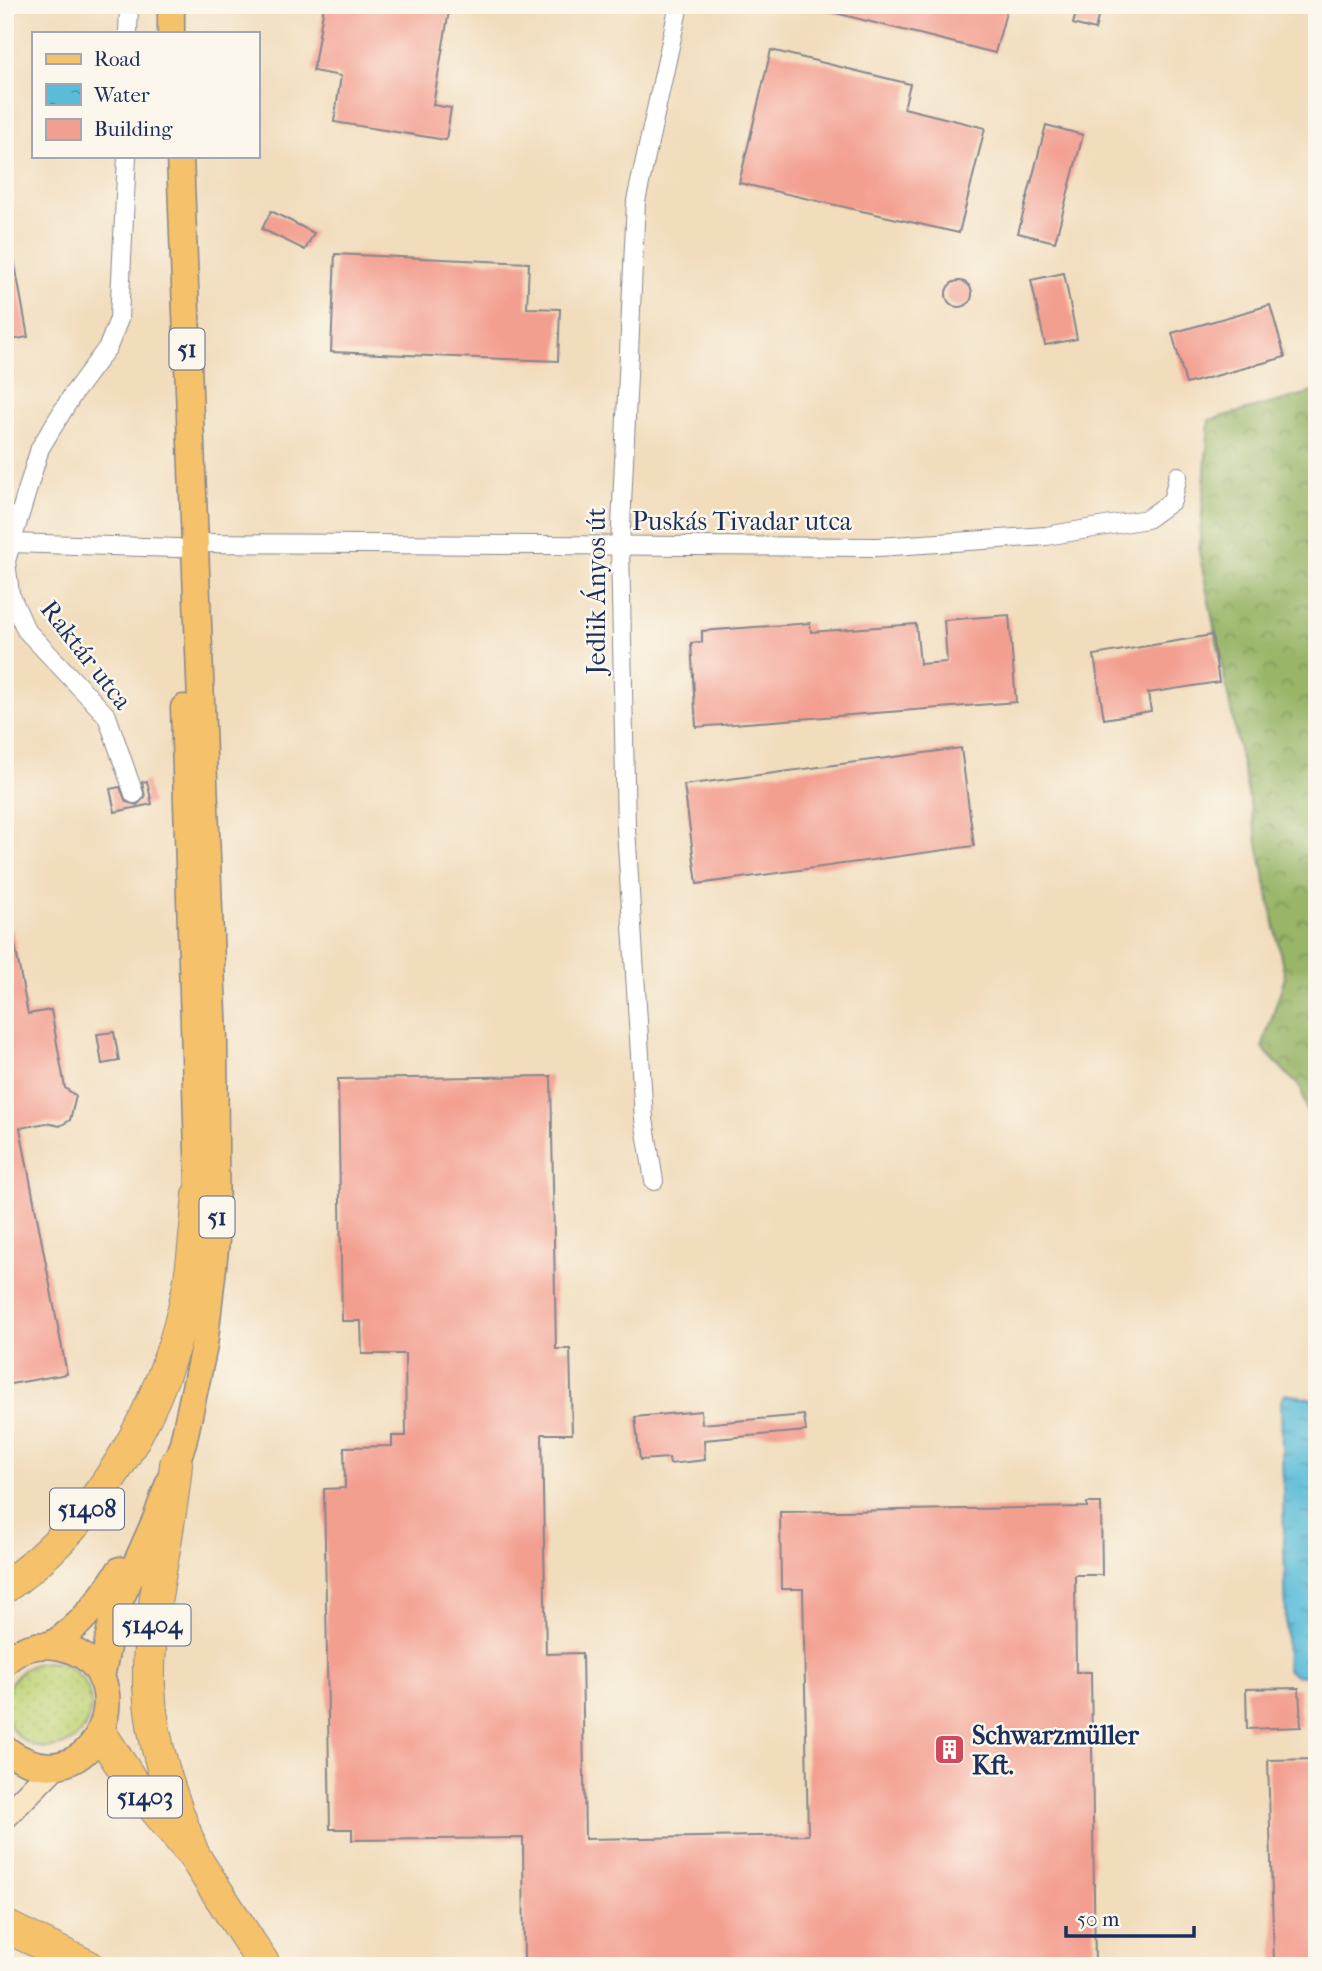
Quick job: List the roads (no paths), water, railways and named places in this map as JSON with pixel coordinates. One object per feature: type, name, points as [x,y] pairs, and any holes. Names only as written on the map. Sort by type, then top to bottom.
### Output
[{"type":"highway","name":"51408","points":[[5,1587],[41,1557],[84,1513],[104,1486],[147,1413],[165,1371],[188,1290],[199,1195]]},
{"type":"highway","name":"51404","points":[[176,1464],[152,1628],[149,1688],[157,1749],[194,1856]]},
{"type":"highway","name":"51403","points":[[101,1734],[131,1780],[194,1856],[265,1966]]},
{"type":"highway","points":[[5,1926],[88,1966]]},
{"type":"main road","points":[[171,5],[171,32]]},
{"type":"main road","name":"51","points":[[101,1734],[108,1706],[101,1678],[113,1616],[176,1464],[194,1402],[204,1346],[218,1193],[210,914],[164,158]]},
{"type":"main road","name":"51","points":[[5,1662],[22,1650],[51,1645],[73,1632],[95,1608],[121,1569],[165,1456],[183,1394],[200,1282],[180,158]]},
{"type":"main road","points":[[51,1645],[81,1655],[101,1678]]},
{"type":"main road","points":[[5,1749],[20,1760],[38,1766],[57,1765],[74,1760],[90,1749],[101,1734]]},
{"type":"street","points":[[128,32],[129,5]]},
{"type":"street","name":"Jedlik Ányos út","points":[[654,1181],[645,1119],[626,828],[620,548],[636,201],[679,5]]},
{"type":"street","name":"Raktár utca","points":[[127,158],[119,319],[108,347],[73,394],[40,448],[9,543],[6,561],[10,594],[26,630],[107,716],[134,794]]},
{"type":"street","name":"Puskás Tivadar utca","points":[[9,543],[620,548],[878,547],[1046,536],[1147,519],[1172,501],[1178,476]]},
{"type":"street","points":[[5,1817],[57,1765]]},
{"type":"water","points":[[1285,1394],[1310,1398],[1317,1406],[1317,1675],[1296,1676],[1287,1670],[1281,1400]]},
{"type":"place","name":"Schwarzmüller Kft.","points":[[949,1750]]}]
